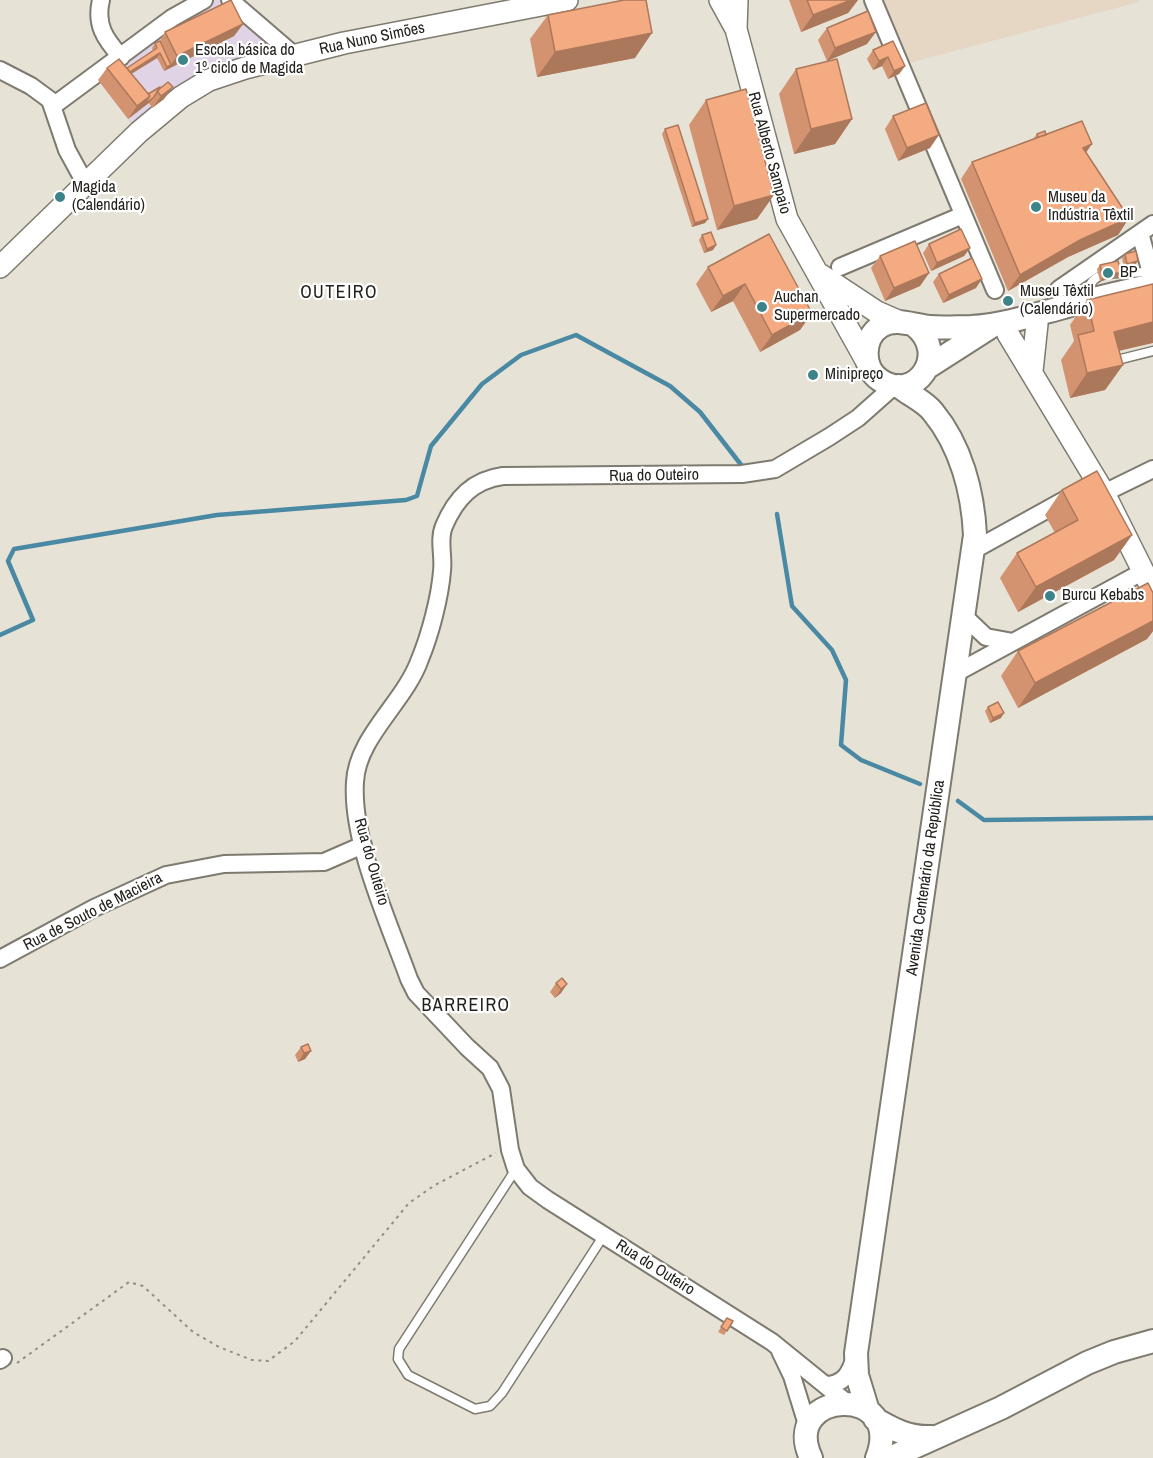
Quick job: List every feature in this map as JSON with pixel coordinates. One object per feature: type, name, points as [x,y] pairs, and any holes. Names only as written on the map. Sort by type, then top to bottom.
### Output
[{"type":"main road","name":"Rua Alberto Sampaio","points":[[870,368],[868,342],[881,327],[907,323],[999,324],[1086,301],[1152,278]]},
{"type":"main road","name":"Rua Alberto Sampaio","points":[[907,323],[927,339],[930,348],[927,370]]},
{"type":"main road","name":"Rua Alberto Sampaio","points":[[896,386],[914,382],[927,370],[999,324]]},
{"type":"main road","points":[[870,368],[879,380],[896,386]]},
{"type":"main road","name":"Avenida Centenário da República","points":[[871,1415],[859,1383],[856,1353],[975,550],[974,519],[966,478],[955,448],[932,410],[927,370]]},
{"type":"main road","name":"Avenida Centenário da República","points":[[896,386],[932,410]]},
{"type":"main road","name":"Rua do Outeiro","points":[[890,1458],[932,1437],[1001,1408],[1087,1363],[1114,1352],[1153,1341]]},
{"type":"main road","points":[[811,1458],[806,1447],[808,1428],[813,1417],[822,1409],[846,1402]]},
{"type":"main road","name":"Rua do Outeiro","points":[[846,1402],[903,1434],[916,1438],[932,1437]]},
{"type":"main road","points":[[871,1415],[881,1438],[877,1458]]},
{"type":"street","points":[[101,0],[98,19],[102,35],[122,57]]},
{"type":"street","points":[[53,106],[172,18],[204,0]]},
{"type":"street","points":[[230,0],[294,55]]},
{"type":"street","name":"Rua Nuno Simões","points":[[0,267],[139,132],[194,87],[234,71],[294,55],[567,0]]},
{"type":"street","name":"Rua Alberto Sampaio","points":[[720,0],[736,28],[784,212],[796,239],[870,368]]},
{"type":"street","name":"Rua Alberto Sampaio","points":[[736,28],[737,0]]},
{"type":"street","points":[[873,0],[995,290]]},
{"type":"street","points":[[0,70],[44,94],[53,106],[68,150],[85,183]]},
{"type":"street","points":[[840,267],[963,215]]},
{"type":"street","points":[[1059,289],[1147,228],[1152,278]]},
{"type":"street","name":"Rua Alberto Sampaio","points":[[817,272],[859,301],[907,323]]},
{"type":"street","points":[[1032,371],[1036,315]]},
{"type":"street","points":[[999,324],[1032,371],[1100,487],[1153,591]]},
{"type":"street","points":[[858,418],[869,400],[870,368]]},
{"type":"street","name":"Rua do Outeiro","points":[[846,1402],[778,1348],[530,1187],[516,1168],[510,1150],[497,1078],[490,1068],[416,993],[408,979],[363,845],[354,795],[360,755],[405,692],[415,672],[441,580],[443,527],[464,494],[472,486],[503,476],[758,472],[775,469],[858,418],[896,386]]},
{"type":"street","points":[[975,550],[1100,487],[1153,469]]},
{"type":"street","points":[[956,674],[1144,571]]},
{"type":"street","points":[[965,617],[986,637],[1013,642]]},
{"type":"street","name":"Rua de Souto de Macieira","points":[[0,959],[94,908],[166,875],[224,864],[324,862],[363,845]]},
{"type":"street","points":[[778,1348],[792,1376],[808,1428]]},
{"type":"street","name":"Avenida Centenário da República","points":[[825,1385],[833,1385],[843,1380],[851,1371],[856,1353]]},
{"type":"lane","points":[[1104,363],[1153,351]]},
{"type":"lane","points":[[516,1168],[399,1349],[398,1359],[408,1375],[475,1409],[490,1406],[502,1393],[604,1235]]},
{"type":"path","points":[[6,1361],[129,1282],[143,1286],[193,1332],[219,1347],[252,1360],[268,1360],[295,1341],[409,1203],[489,1155],[510,1150]]},
{"type":"shaded area","name":"Escola básica do 1º ciclo de Magida","points":[[212,0],[223,0],[270,45],[264,51],[187,79],[133,126],[98,80],[153,43],[152,37]]},
{"type":"shaded area","points":[[881,0],[1138,0],[1139,2],[909,63]]},
{"type":"building","points":[[231,0],[243,24],[177,56],[165,32]]},
{"type":"building","points":[[624,0],[646,0],[652,33],[555,52],[548,15]]},
{"type":"building","points":[[807,0],[851,0],[813,15]]},
{"type":"building","points":[[868,11],[876,32],[835,48],[827,28]]},
{"type":"building","points":[[160,41],[171,65],[167,67],[160,53],[130,72],[127,68],[157,48],[155,43]]},
{"type":"building","points":[[893,41],[905,66],[894,71],[888,57],[879,61],[873,50]]},
{"type":"building","points":[[119,59],[150,96],[137,106],[107,68]]},
{"type":"building","points":[[837,59],[852,119],[811,129],[796,69]]},
{"type":"building","points":[[168,82],[173,87],[161,96],[157,91]]},
{"type":"building","points":[[160,87],[153,98],[144,104],[150,96],[148,94]]},
{"type":"building","points":[[746,89],[774,195],[734,206],[706,100]]},
{"type":"building","points":[[926,103],[939,135],[907,148],[893,116]]},
{"type":"building","name":"Museu da Indústria Têxtil","points":[[1082,121],[1092,144],[1083,148],[1129,218],[1080,240],[1020,275],[972,162]]},
{"type":"building","points":[[678,125],[708,219],[695,223],[665,129]]},
{"type":"building","points":[[1045,131],[1046,135],[1038,137],[1037,134]]},
{"type":"building","points":[[961,229],[970,248],[937,263],[929,244]]},
{"type":"building","points":[[711,232],[716,245],[707,249],[702,235]]},
{"type":"building","points":[[769,234],[812,313],[772,335],[745,284],[723,296],[708,267]]},
{"type":"building","points":[[915,241],[929,273],[894,288],[880,256]]},
{"type":"building","points":[[1136,251],[1138,261],[1127,264],[1125,254]]},
{"type":"building","points":[[972,258],[982,279],[949,295],[939,274]]},
{"type":"building","points":[[1118,261],[1121,272],[1103,277],[1100,265]]},
{"type":"building","points":[[1153,284],[1153,322],[1114,332],[1123,365],[1087,373],[1078,335],[1094,331],[1087,300]]},
{"type":"building","points":[[1097,471],[1132,535],[1036,587],[1017,553],[1078,520],[1062,490]]},
{"type":"building","points":[[1148,583],[1153,593],[1153,621],[1035,683],[1018,651]]},
{"type":"building","points":[[998,702],[1004,713],[993,718],[988,707]]},
{"type":"building","points":[[562,978],[567,984],[561,989],[556,983]]},
{"type":"building","points":[[308,1044],[311,1051],[304,1053],[301,1047]]},
{"type":"building","points":[[727,1318],[733,1321],[727,1331],[721,1327]]},
{"type":"waterway","points":[[0,635],[33,620],[8,561],[14,549],[217,515],[406,500],[417,496],[431,446],[482,384],[521,355],[576,335],[670,386],[700,412],[742,466]]},
{"type":"waterway","points":[[777,514],[792,606],[832,650],[846,680],[841,745],[861,760],[920,784]]},
{"type":"waterway","points":[[958,801],[984,820],[1153,818]]},
{"type":"place","name":"Escola básica do 1º ciclo de Magida","points":[[183,60]]},
{"type":"place","name":"Magida (Calendário)","points":[[60,197]]},
{"type":"place","name":"Museu da Indústria Têxtil","points":[[1036,207]]},
{"type":"place","name":"BP","points":[[1108,273]]},
{"type":"place","name":"Museu Têxtil (Calendário)","points":[[1008,301]]},
{"type":"place","name":"Auchan Supermercado","points":[[762,307]]},
{"type":"place","name":"Minipreço","points":[[813,375]]},
{"type":"place","name":"Burcu Kebabs","points":[[1050,596]]},
{"type":"district","name":"OUTEIRO","points":[[339,293]]},
{"type":"district","name":"BARREIRO","points":[[466,1006]]}]
